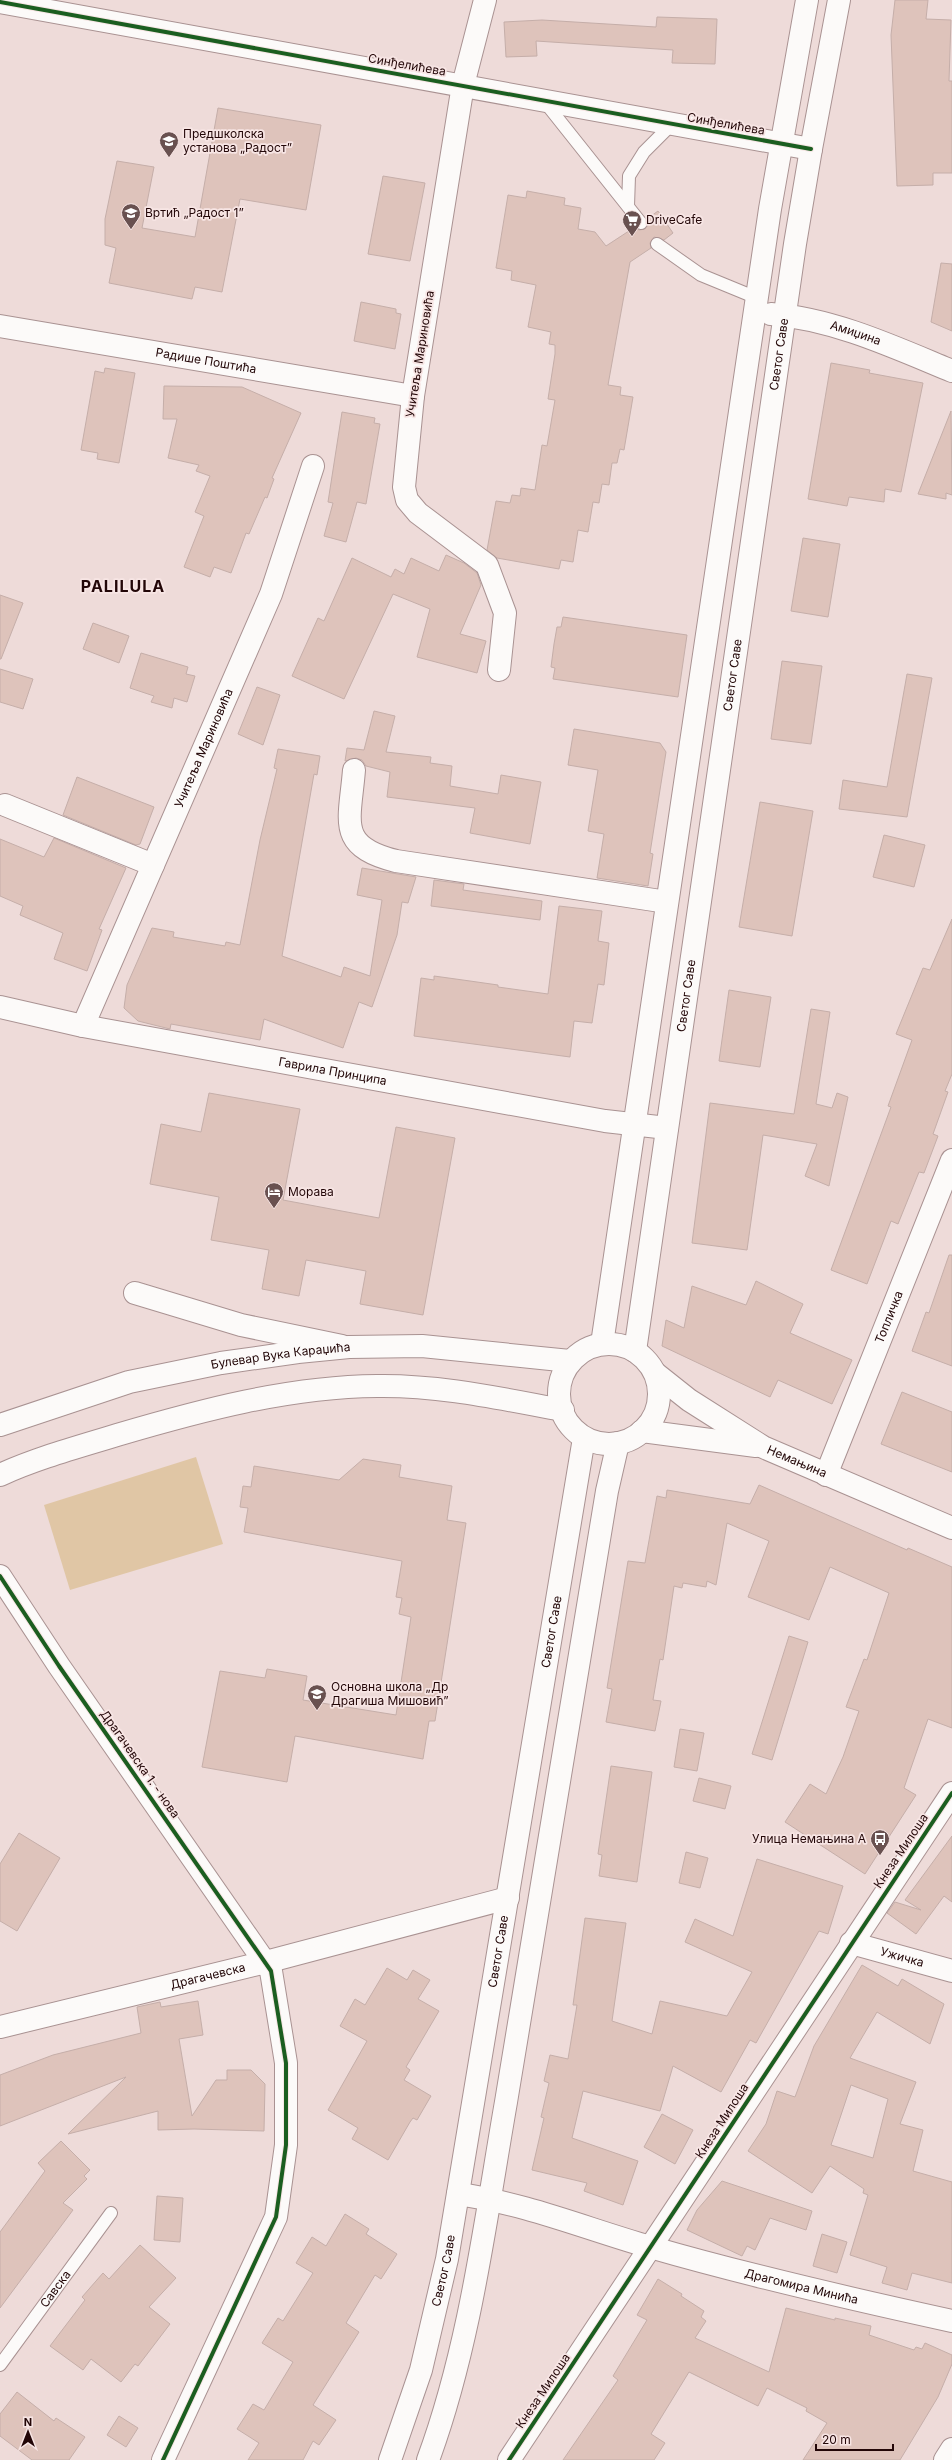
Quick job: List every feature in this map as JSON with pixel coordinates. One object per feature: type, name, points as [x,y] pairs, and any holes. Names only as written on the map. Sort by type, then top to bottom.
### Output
[{"type":"street","name":"Учитеља Мариновића","points":[[485,0],[463,85],[413,396],[404,487],[407,500],[418,513],[488,565],[505,613],[499,670]]},
{"type":"street","points":[[602,1344],[633,1125],[756,305],[781,144],[807,0]]},
{"type":"street","name":"Светог Саве","points":[[635,1351],[811,148],[839,0]]},
{"type":"street","name":"Синђелићева","points":[[0,2],[781,144],[811,148]]},
{"type":"street","name":"Амиџина","points":[[756,305],[786,315],[854,331],[952,370]]},
{"type":"street","name":"Радише Поштића","points":[[0,326],[413,396]]},
{"type":"street","name":"Учитеља Мариновића","points":[[83,1026],[271,594],[313,466]]},
{"type":"street","points":[[354,770],[350,828],[356,843],[368,852],[396,861],[667,902]]},
{"type":"street","points":[[5,805],[153,865]]},
{"type":"street","name":"Гаврила Принципа","points":[[0,1007],[83,1026],[633,1125],[667,1128]]},
{"type":"street","name":"Топличка","points":[[826,1475],[952,1160]]},
{"type":"street","points":[[135,1293],[240,1324],[349,1347]]},
{"type":"street","points":[[602,1344],[621,1346],[635,1351],[643,1356],[655,1373],[659,1388],[658,1404],[652,1420],[642,1432],[618,1443],[602,1443],[584,1438],[574,1429],[563,1410],[560,1400],[560,1383],[570,1361],[590,1347],[602,1344]]},
{"type":"street","name":"Булевар Вука Караџића","points":[[0,1424],[129,1382],[221,1363],[349,1347],[422,1346],[570,1361]]},
{"type":"street","name":"Немањина","points":[[655,1373],[689,1400],[763,1447],[952,1528]]},
{"type":"street","points":[[0,1475],[93,1442],[187,1414],[298,1391],[378,1386],[441,1390],[563,1410]]},
{"type":"street","points":[[642,1432],[763,1447]]},
{"type":"street","name":"Светог Саве","points":[[390,2460],[421,2370],[447,2259],[584,1438]]},
{"type":"street","points":[[428,2460],[454,2377],[489,2199],[531,1959],[607,1491],[618,1443]]},
{"type":"street","name":"Драгачевска 1. - нова","points":[[0,1576],[59,1666],[271,1970],[286,2063],[286,2145],[276,2217],[163,2460]]},
{"type":"street","name":"Кнеза Милоша","points":[[509,2460],[952,1793]]},
{"type":"street","name":"Драгачевска","points":[[0,2027],[266,1962],[508,1898]]},
{"type":"street","name":"Ужичка","points":[[851,1944],[952,1971]]},
{"type":"street","name":"Драгомира Минића","points":[[458,2194],[489,2199],[651,2248],[833,2295],[952,2322]]},
{"type":"street","points":[[945,2460],[952,2449]]},
{"type":"lane","points":[[543,100],[641,223]]},
{"type":"lane","points":[[628,206],[630,176],[644,152],[672,124]]},
{"type":"lane","points":[[657,244],[701,275],[756,305]]},
{"type":"lane","name":"Савска","points":[[0,2365],[111,2213]]},
{"type":"shaded area","points":[[196,1457],[223,1544],[70,1590],[44,1505]]},
{"type":"building","points":[[895,0],[928,0],[926,19],[951,20],[949,81],[952,81],[952,173],[933,173],[933,185],[897,186],[891,35]]},
{"type":"building","points":[[657,17],[717,19],[715,64],[672,63],[673,50],[536,41],[537,56],[506,57],[504,22],[542,20],[656,27]]},
{"type":"building","points":[[218,108],[321,125],[306,210],[240,199],[222,292],[195,287],[192,299],[109,283],[116,248],[105,245],[105,219],[117,161],[154,167],[142,228],[195,237]]},
{"type":"building","points":[[383,176],[425,183],[410,261],[368,254]]},
{"type":"building","points":[[527,191],[565,198],[564,205],[581,208],[578,229],[595,232],[606,246],[635,227],[639,230],[645,229],[648,225],[647,219],[658,211],[673,233],[664,240],[654,237],[650,243],[651,248],[630,262],[608,385],[621,387],[620,395],[633,397],[624,450],[620,449],[617,463],[612,463],[609,485],[602,484],[599,503],[593,502],[588,532],[578,530],[573,562],[561,560],[559,569],[497,558],[487,550],[496,501],[510,503],[512,495],[520,496],[521,488],[535,490],[542,445],[547,446],[555,400],[548,399],[555,354],[555,345],[549,344],[551,332],[528,327],[536,285],[511,280],[512,271],[496,268],[508,195],[526,198]]},
{"type":"building","points":[[941,263],[952,264],[952,331],[931,322]]},
{"type":"building","points":[[361,302],[396,309],[396,313],[401,314],[395,349],[354,341]]},
{"type":"building","points":[[831,363],[870,370],[869,373],[923,383],[901,492],[885,489],[884,502],[849,497],[847,506],[808,499]]},
{"type":"building","points":[[105,368],[135,373],[119,463],[97,459],[98,453],[81,450],[95,371],[104,373]]},
{"type":"building","points":[[164,386],[242,387],[301,413],[272,478],[274,479],[267,498],[265,497],[249,534],[246,533],[231,573],[214,567],[210,577],[184,567],[204,516],[195,512],[210,476],[196,471],[199,465],[168,458],[177,419],[163,419]]},
{"type":"building","points":[[951,411],[952,495],[946,493],[946,499],[918,494]]},
{"type":"building","points":[[342,412],[375,418],[374,423],[380,424],[366,504],[357,502],[346,542],[324,536],[333,503],[328,502]]},
{"type":"building","points":[[803,538],[840,544],[828,617],[791,611]]},
{"type":"building","points":[[446,555],[464,563],[477,573],[481,585],[460,634],[486,641],[477,673],[417,657],[430,609],[393,594],[344,699],[292,676],[318,618],[324,621],[352,558],[391,577],[395,569],[404,574],[411,558],[439,571]]},
{"type":"building","points":[[0,595],[23,603],[1,659],[0,659]]},
{"type":"building","points":[[563,617],[687,635],[678,697],[553,679],[555,668],[551,667],[554,644],[557,627],[561,627]]},
{"type":"building","points":[[93,623],[129,636],[119,663],[83,649]]},
{"type":"building","points":[[141,653],[188,667],[186,674],[195,676],[187,702],[174,698],[172,708],[151,702],[154,696],[130,688]]},
{"type":"building","points":[[782,661],[822,666],[811,744],[771,739]]},
{"type":"building","points":[[0,669],[33,679],[23,709],[0,702]]},
{"type":"building","points":[[907,674],[932,678],[907,817],[839,809],[843,780],[887,787]]},
{"type":"building","points":[[257,687],[280,695],[263,745],[238,734]]},
{"type":"building","points":[[374,711],[395,716],[386,752],[431,757],[430,763],[452,766],[450,786],[498,794],[501,775],[541,782],[530,844],[470,833],[475,808],[387,797],[390,772],[366,766],[362,760],[356,758],[345,761],[347,748],[364,750]]},
{"type":"building","points":[[574,729],[660,743],[666,752],[650,853],[653,854],[648,886],[597,878],[604,834],[588,831],[598,770],[568,765]]},
{"type":"building","points":[[278,749],[320,756],[317,775],[314,774],[282,956],[341,977],[344,967],[370,976],[382,900],[357,895],[362,868],[416,877],[408,903],[402,902],[397,935],[372,1007],[359,1002],[343,1048],[264,1019],[260,1040],[171,1024],[170,1029],[138,1021],[124,1008],[127,985],[152,928],[174,932],[173,937],[225,946],[226,942],[240,945],[260,840],[277,769],[274,768]]},
{"type":"building","points":[[77,777],[154,807],[140,844],[136,845],[63,815]]},
{"type":"building","points":[[760,802],[813,811],[792,936],[739,927]]},
{"type":"building","points":[[884,835],[925,845],[914,887],[873,877]]},
{"type":"building","points":[[54,838],[126,868],[99,929],[102,930],[87,971],[54,959],[63,933],[20,915],[23,906],[0,896],[0,839],[44,857]]},
{"type":"building","points":[[434,880],[464,884],[463,890],[542,901],[540,920],[431,906]]},
{"type":"building","points":[[559,906],[602,911],[598,941],[609,943],[604,985],[598,984],[592,1023],[574,1021],[570,1057],[414,1036],[421,978],[434,980],[434,976],[548,994]]},
{"type":"building","points":[[952,919],[952,1074],[945,1091],[948,1092],[933,1134],[938,1136],[924,1173],[919,1172],[898,1224],[891,1221],[867,1284],[831,1270],[891,1107],[888,1106],[912,1040],[896,1034],[923,968],[930,970]]},
{"type":"building","points":[[729,990],[771,997],[760,1067],[719,1061]]},
{"type":"building","points":[[811,1009],[830,1012],[816,1104],[832,1108],[837,1093],[848,1097],[829,1186],[805,1176],[817,1144],[763,1135],[747,1250],[692,1243],[710,1103],[794,1114]]},
{"type":"building","name":"Морава","points":[[209,1093],[300,1109],[283,1200],[379,1218],[396,1127],[455,1138],[423,1315],[360,1304],[366,1271],[306,1260],[299,1296],[262,1289],[269,1250],[211,1240],[219,1197],[150,1184],[161,1124],[201,1132]]},
{"type":"building","points":[[949,1255],[952,1255],[952,1366],[912,1351],[926,1312],[929,1313]]},
{"type":"building","points":[[756,1281],[803,1304],[790,1333],[852,1360],[832,1404],[778,1380],[770,1397],[662,1346],[666,1320],[684,1328],[692,1286],[746,1305]]},
{"type":"building","points":[[902,1392],[952,1412],[952,1472],[881,1444]]},
{"type":"building","points":[[363,1459],[401,1465],[399,1477],[452,1486],[447,1520],[466,1523],[435,1721],[429,1721],[423,1759],[295,1736],[287,1782],[202,1767],[220,1671],[265,1678],[267,1669],[307,1676],[303,1700],[396,1715],[411,1617],[399,1614],[402,1598],[396,1597],[402,1561],[244,1532],[248,1508],[240,1507],[243,1486],[251,1487],[254,1466],[339,1480]]},
{"type":"building","points":[[759,1485],[907,1550],[908,1548],[952,1567],[952,1728],[928,1719],[904,1788],[916,1795],[865,1874],[785,1822],[810,1784],[826,1794],[843,1757],[859,1711],[846,1707],[864,1659],[867,1660],[889,1593],[830,1567],[809,1620],[748,1597],[769,1541],[727,1523],[716,1585],[707,1581],[706,1587],[683,1583],[682,1588],[674,1586],[663,1660],[660,1659],[653,1700],[661,1701],[655,1731],[606,1722],[612,1689],[607,1688],[628,1561],[645,1563],[657,1496],[666,1498],[667,1490],[750,1504]]},
{"type":"building","points":[[789,1636],[808,1642],[772,1760],[752,1754]]},
{"type":"building","points":[[680,1729],[704,1733],[697,1771],[674,1767]]},
{"type":"building","points":[[611,1766],[652,1772],[637,1882],[599,1876],[602,1855],[598,1854]]},
{"type":"building","points":[[699,1778],[731,1786],[725,1809],[693,1801]]},
{"type":"building","points":[[19,1833],[60,1858],[17,1931],[0,1921],[0,1864]]},
{"type":"building","points":[[952,1836],[952,1902],[944,1896],[916,1934],[887,1913],[895,1902],[921,1910],[905,1900]]},
{"type":"building","points":[[686,1852],[708,1858],[700,1888],[679,1883]]},
{"type":"building","points":[[757,1859],[843,1886],[828,1934],[819,1931],[756,2043],[750,2040],[721,2092],[673,2066],[660,2111],[583,2091],[572,2138],[638,2161],[623,2205],[584,2191],[587,2183],[532,2170],[544,2118],[541,2117],[549,2083],[544,2081],[550,2055],[568,2059],[577,2005],[573,2005],[585,1918],[626,1923],[612,2021],[652,2034],[660,2001],[727,2016],[752,1972],[685,1942],[695,1919],[733,1936]]},
{"type":"building","points":[[862,1965],[898,1986],[902,1979],[944,2004],[930,2044],[877,2012],[850,2058],[916,2082],[900,2124],[923,2130],[913,2171],[952,2182],[952,2283],[912,2273],[907,2290],[882,2283],[887,2267],[850,2255],[868,2195],[863,2193],[864,2189],[830,2166],[812,2193],[748,2151],[766,2124],[777,2091],[795,2097],[814,2046]],"holes":[[[851,2085],[888,2099],[873,2158],[831,2145]]]},
{"type":"building","points":[[387,1968],[407,1980],[413,1970],[430,1980],[418,1999],[439,2011],[406,2067],[410,2070],[404,2080],[431,2096],[417,2120],[413,2118],[410,2122],[388,2160],[352,2139],[358,2128],[328,2110],[367,2041],[340,2026],[355,1999],[365,2005]]},
{"type":"building","points":[[198,2001],[203,2035],[179,2039],[192,2116],[216,2080],[227,2080],[227,2070],[251,2070],[265,2084],[264,2131],[194,2129],[158,2130],[158,2111],[68,2134],[126,2077],[0,2126],[0,2075],[53,2055],[141,2033],[137,2007],[160,2002],[161,2007]]},
{"type":"building","points":[[662,2114],[693,2130],[675,2164],[644,2147]]},
{"type":"building","points":[[61,2141],[90,2170],[84,2176],[87,2179],[63,2203],[73,2210],[0,2308],[0,2232],[45,2171],[38,2163]]},
{"type":"building","points":[[722,2181],[812,2211],[806,2230],[770,2218],[755,2250],[747,2246],[742,2256],[687,2230],[697,2210]]},
{"type":"building","points":[[157,2196],[183,2198],[180,2242],[154,2240]]},
{"type":"building","points":[[345,2214],[369,2229],[366,2234],[397,2254],[381,2279],[375,2275],[346,2323],[359,2332],[313,2405],[336,2420],[319,2445],[313,2441],[303,2460],[248,2460],[259,2443],[237,2429],[253,2404],[264,2410],[293,2362],[262,2343],[278,2318],[283,2321],[313,2273],[296,2263],[312,2237],[326,2246]]},
{"type":"building","points":[[822,2234],[847,2242],[837,2273],[813,2266]]},
{"type":"building","points":[[140,2245],[176,2278],[149,2307],[170,2324],[138,2366],[135,2364],[121,2382],[91,2359],[83,2370],[50,2346],[85,2300],[82,2297],[103,2273],[109,2279]]},
{"type":"building","points":[[658,2279],[682,2294],[681,2296],[704,2311],[701,2317],[706,2321],[695,2338],[769,2372],[786,2308],[835,2320],[835,2318],[871,2326],[869,2335],[914,2350],[916,2347],[922,2349],[925,2343],[952,2355],[952,2364],[938,2397],[900,2460],[803,2460],[827,2423],[806,2411],[807,2408],[767,2388],[758,2406],[689,2372],[651,2434],[665,2443],[654,2460],[563,2460],[618,2380],[613,2376],[647,2320],[637,2315]]},
{"type":"building","points":[[17,2392],[54,2421],[56,2418],[85,2437],[69,2460],[32,2460],[0,2436],[0,2414]]},
{"type":"building","points":[[119,2416],[138,2428],[126,2447],[107,2435]]},
{"type":"cycle path","points":[[0,2],[811,149]]},
{"type":"cycle path","points":[[0,1576],[59,1666],[271,1971],[286,2063],[286,2145],[276,2217],[163,2460]]},
{"type":"cycle path","points":[[509,2460],[952,1793]]},
{"type":"place","name":"Предшколска установа „Радост”","points":[[169,158]]},
{"type":"place","name":"Вртић „Радост 1”","points":[[131,230]]},
{"type":"place","name":"DriveCafe","points":[[632,237]]},
{"type":"place","name":"Морава","points":[[274,1209]]},
{"type":"place","name":"Основна школа „Др Драгиша Мишовић”","points":[[317,1711]]},
{"type":"place","name":"Улица Немањина А","points":[[880,1856]]},
{"type":"district","name":"PALILULA","points":[[123,586]]}]
